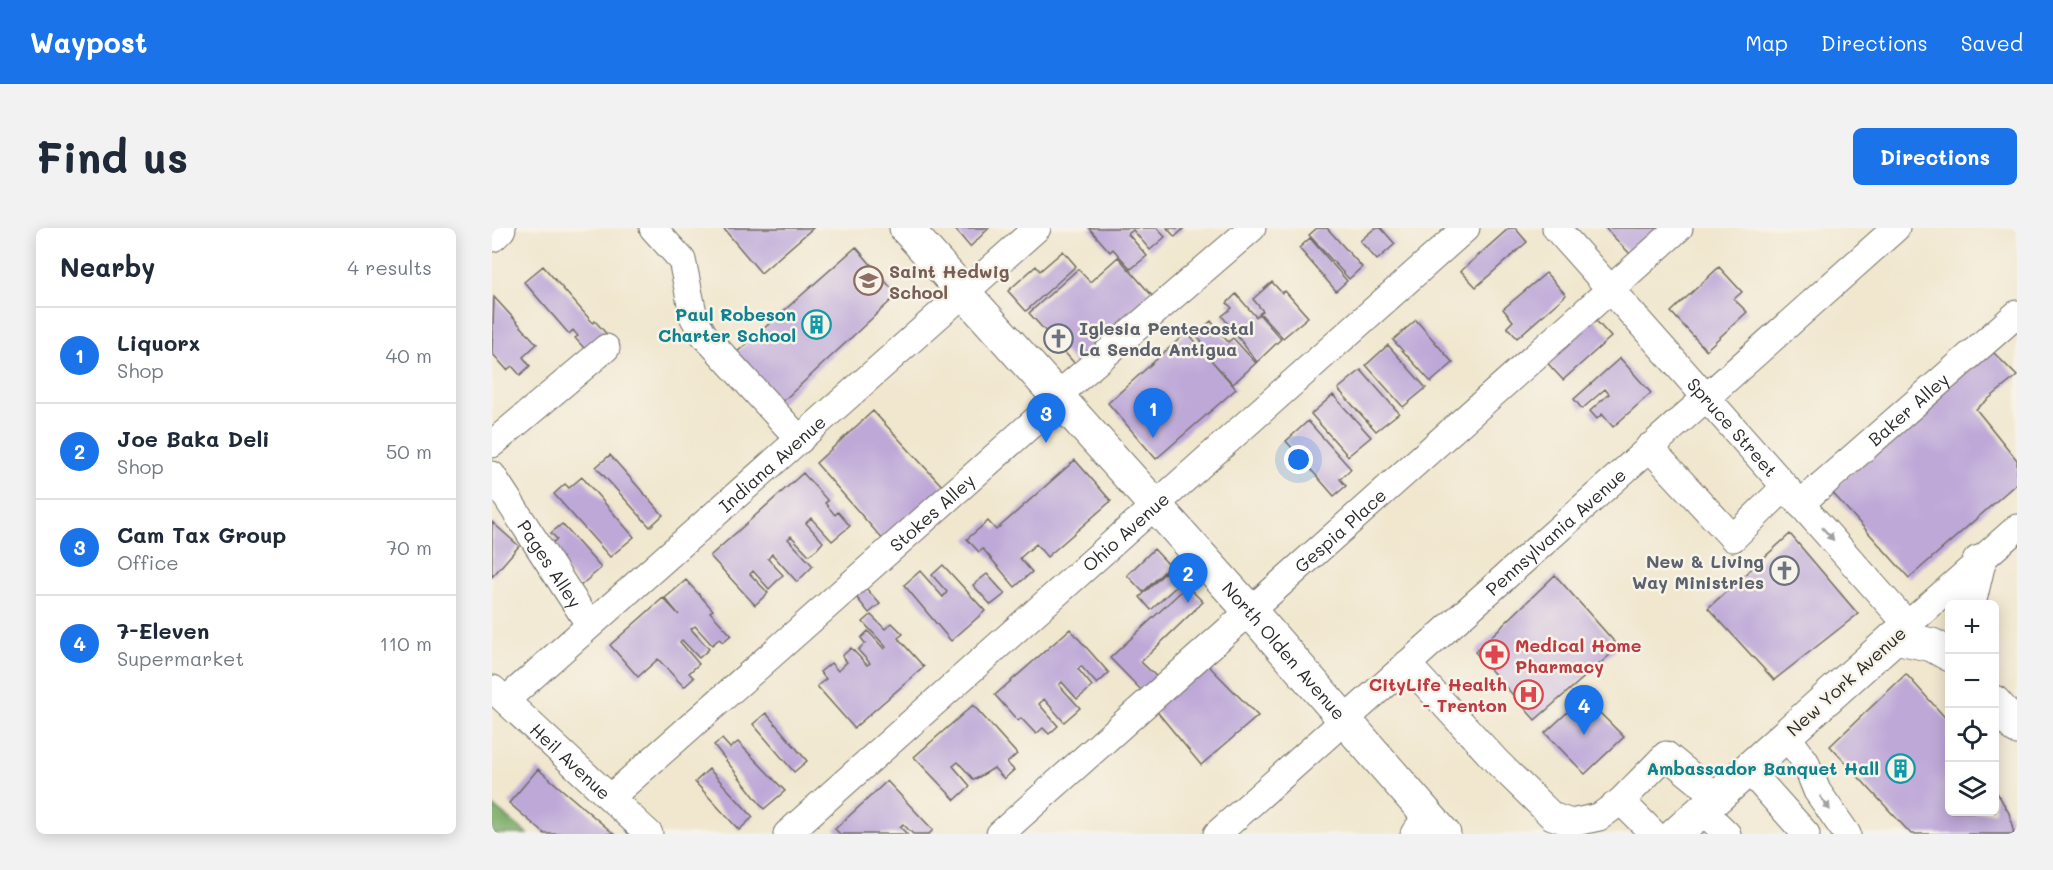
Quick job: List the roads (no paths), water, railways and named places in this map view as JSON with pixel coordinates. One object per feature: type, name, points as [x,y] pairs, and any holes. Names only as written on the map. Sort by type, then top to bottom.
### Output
[{"type":"main road","points":[[492,235],[499,228]]},
{"type":"main road","name":"North Olden Avenue","points":[[906,228],[966,292],[1345,720],[1428,828]]},
{"type":"main road","points":[[1970,600],[1979,562]]},
{"type":"main road","points":[[1901,631],[1948,654]]},
{"type":"main road","name":"New York Avenue","points":[[1676,834],[1901,631]]},
{"type":"main road","points":[[1999,707],[2017,728]]},
{"type":"street","points":[[653,228],[682,260],[694,318],[704,335],[800,440]]},
{"type":"street","name":"Indiana Avenue","points":[[499,694],[589,624],[800,440],[1037,228]]},
{"type":"street","name":"Stokes Alley","points":[[611,797],[1037,419],[1057,396],[1252,228]]},
{"type":"street","name":"Ohio Avenue","points":[[787,834],[1466,228]]},
{"type":"street","name":"Spruce Street","points":[[1556,228],[1793,495],[1901,631]]},
{"type":"street","name":"Gespia Place","points":[[1000,834],[1679,228]]},
{"type":"street","name":"Pennsylvania Avenue","points":[[1217,834],[1705,396],[1896,228]]},
{"type":"street","name":"Baker Alley","points":[[1648,447],[1733,538],[1793,495],[2017,314]]},
{"type":"street","points":[[492,444],[606,348]]},
{"type":"street","name":"Pages Alley","points":[[492,475],[589,624]]},
{"type":"street","name":"New York Avenue","points":[[1901,631],[2017,528]]},
{"type":"street","points":[[1407,664],[1497,762],[1552,816],[1571,823],[1599,817],[1621,801],[1666,755],[1710,803],[1726,834]]},
{"type":"street","name":"Heil Avenue","points":[[499,694],[649,834]]},
{"type":"street","points":[[1786,735],[1805,761],[1817,791],[1847,834]]},
{"type":"street","points":[[1748,769],[1806,834]]},
{"type":"street","points":[[1621,801],[1654,834]]},
{"type":"place","name":"Saint Hedwig School","points":[[868,281]]},
{"type":"place","name":"Paul Robeson Charter School","points":[[817,324]]},
{"type":"place","name":"Iglesia Pentecostal La Senda Antigua","points":[[1058,338]]},
{"type":"place","name":"Liquorx","points":[[1153,438]]},
{"type":"place","name":"Cam Tax Group","points":[[1046,443]]},
{"type":"place","name":"New & Living Way Ministries","points":[[1785,571]]},
{"type":"place","name":"Joe Baka Deli","points":[[1188,603]]},
{"type":"place","name":"Medical Home Pharmacy","points":[[1494,655]]},
{"type":"place","name":"CityLife Health - Trenton","points":[[1528,694]]},
{"type":"place","name":"7-Eleven","points":[[1584,735]]},
{"type":"place","name":"Ambassador Banquet Hall","points":[[1900,768]]}]
